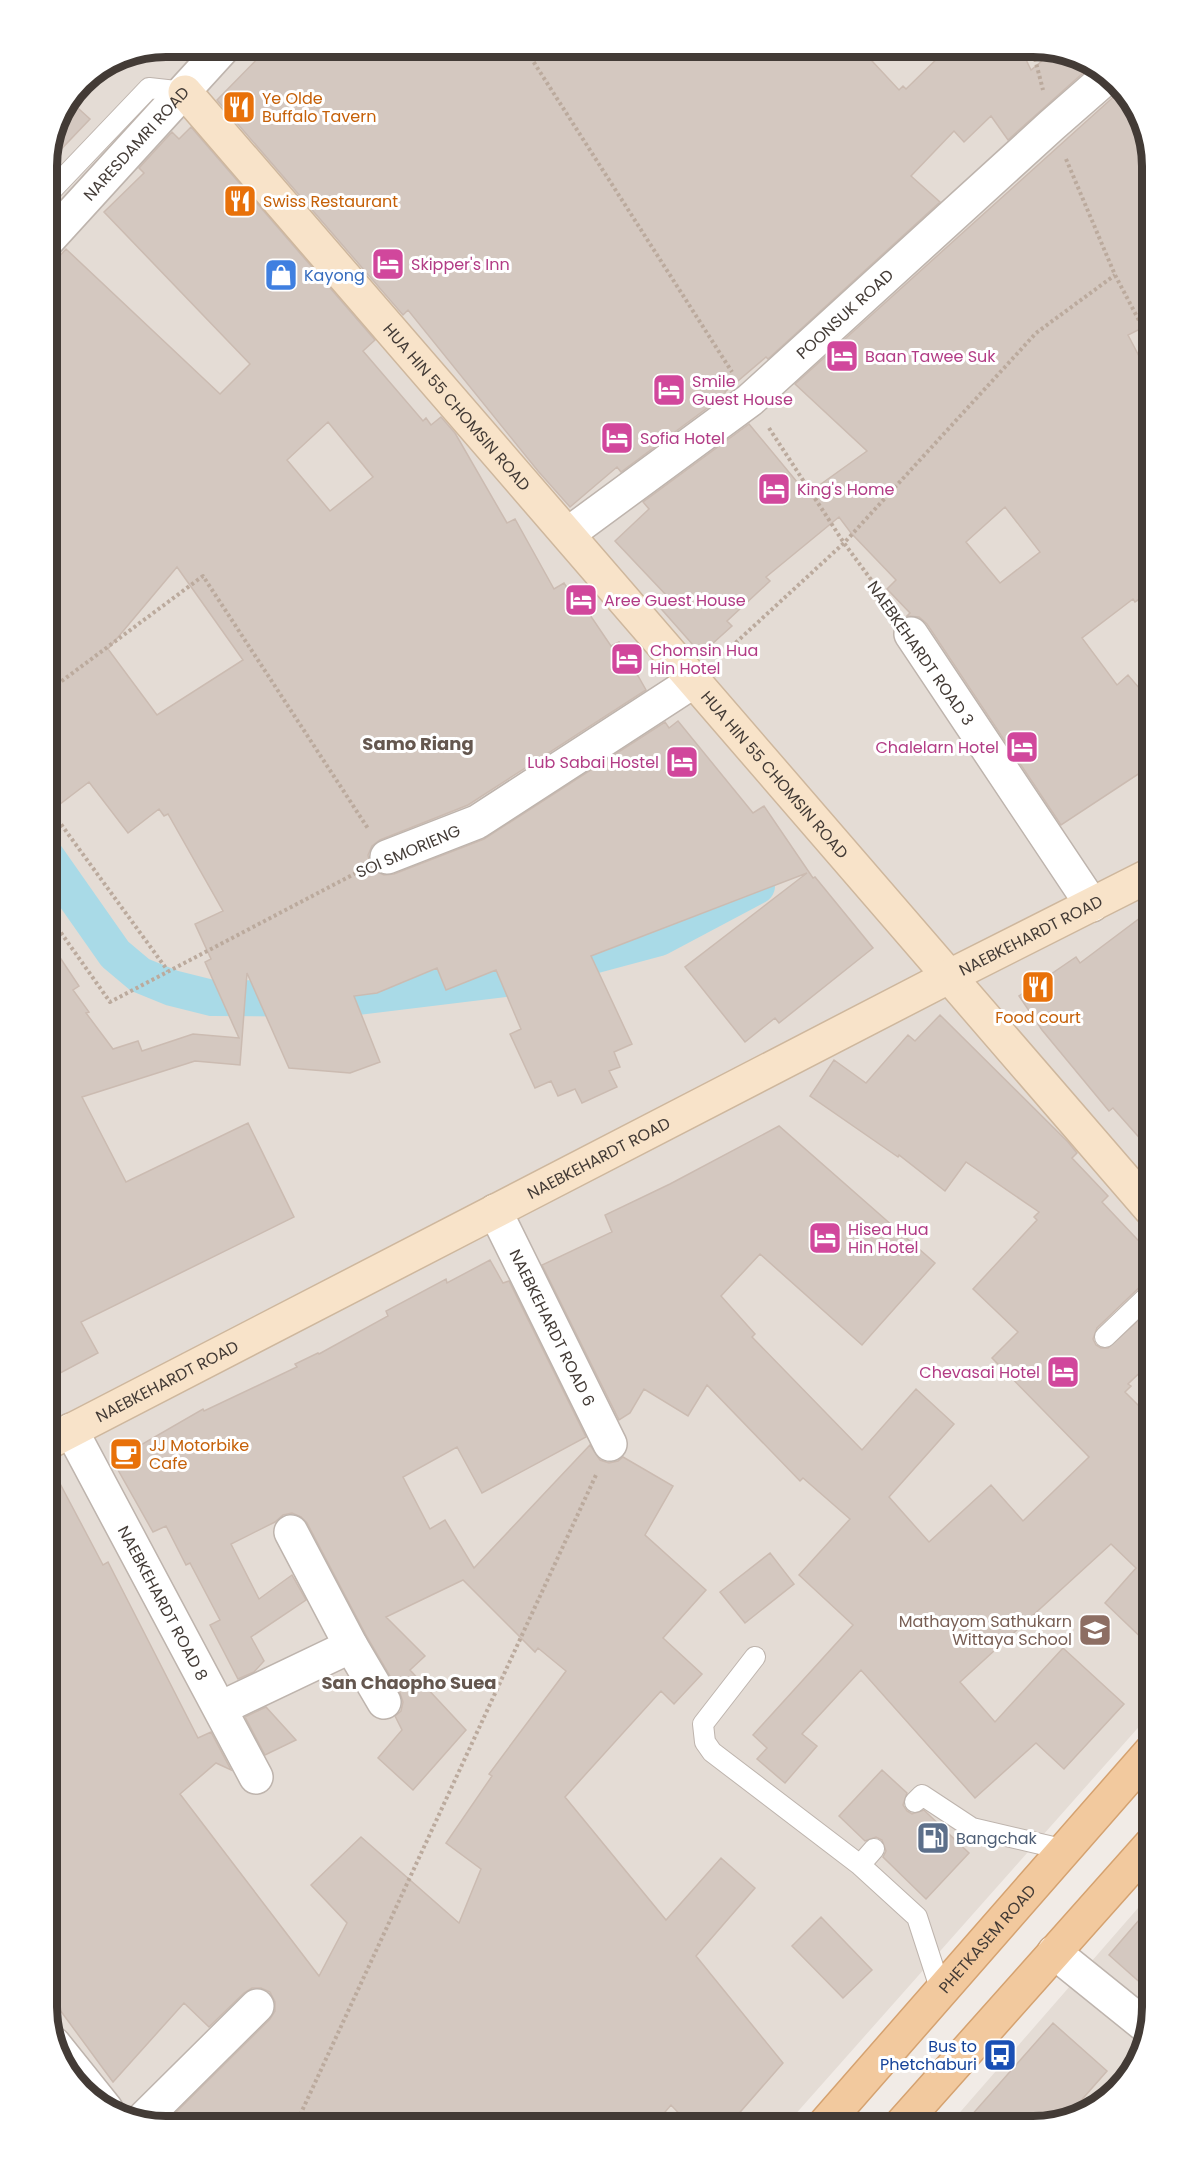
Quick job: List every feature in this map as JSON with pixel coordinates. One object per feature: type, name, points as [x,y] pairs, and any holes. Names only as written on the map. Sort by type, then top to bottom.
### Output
[{"type":"main road","name":"PHETKASEM ROAD","points":[[832,2116],[1142,1762]]},
{"type":"main road","points":[[909,2116],[1142,1854]]},
{"type":"street","name":"NARESDAMRI ROAD","points":[[57,230],[215,57]]},
{"type":"street","name":"POONSUK ROAD","points":[[568,534],[750,400],[1102,81]]},
{"type":"street","name":"HUA HIN 55 CHOMSIN ROAD","points":[[185,92],[1142,1199]]},
{"type":"street","name":"NAEBKEHARDT ROAD 3","points":[[911,634],[1092,905]]},
{"type":"street","name":"SOI SMORIENG","points":[[387,857],[477,822],[694,681]]},
{"type":"street","name":"NAEBKEHARDT ROAD","points":[[59,1436],[1142,879]]},
{"type":"street","name":"NAEBKEHARDT ROAD 6","points":[[495,1211],[610,1444]]},
{"type":"street","name":"NAEBKEHARDT ROAD 8","points":[[59,1436],[221,1708],[256,1777]]},
{"type":"street","points":[[291,1532],[351,1646],[384,1702]]},
{"type":"street","points":[[221,1708],[351,1646]]},
{"type":"street","points":[[1054,1953],[1141,2023]]},
{"type":"street","points":[[148,2115],[257,2006]]},
{"type":"lane","points":[[57,185],[149,88],[185,92]]},
{"type":"lane","points":[[1105,1337],[1142,1302]]},
{"type":"lane","points":[[755,1657],[703,1724],[705,1742],[712,1752],[860,1865],[917,1917],[941,1991]]},
{"type":"lane","points":[[915,1802],[922,1795],[972,1828],[1066,1850]]},
{"type":"lane","points":[[860,1865],[874,1849]]},
{"type":"path","name":"NAEBKEHARDT ROAD 3","points":[[530,57],[844,543],[911,634]]},
{"type":"path","points":[[1052,125],[1115,274],[1142,326]]},
{"type":"path","points":[[694,681],[844,543],[1036,333],[1115,274]]},
{"type":"path","points":[[57,685],[202,576],[387,857]]},
{"type":"path","points":[[57,819],[168,971]]},
{"type":"path","name":"SOI SMORIENG","points":[[57,927],[110,1002],[387,857]]},
{"type":"path","points":[[300,2116],[610,1444]]},
{"type":"shaded area","points":[[158,57],[1041,57],[1081,68],[1094,75],[1120,99],[1134,124],[1140,144],[1142,166],[1142,1723],[794,2116],[158,2116],[118,2105],[105,2098],[79,2074],[65,2049],[57,2015],[57,158],[65,124],[72,111],[79,99],[105,75],[124,65]]},
{"type":"shaded area","points":[[1142,1903],[1140,2029],[1131,2055],[1115,2079],[1100,2094],[1088,2101],[1055,2114],[957,2116]]},
{"type":"building","points":[[259,57],[868,57],[899,90],[903,86],[906,89],[939,57],[1025,57],[1031,70],[1046,58],[1086,71],[1008,140],[991,116],[964,142],[954,131],[911,176],[940,202],[768,359],[766,357],[725,392],[726,394],[621,472],[617,467],[570,507],[538,471],[408,310],[403,315],[217,100]]},
{"type":"building","points":[[1116,95],[1134,124],[1140,144],[1142,166],[1142,328],[1128,335],[1142,362],[1142,597],[1135,602],[1133,599],[1082,638],[1117,685],[1128,675],[1142,691],[1142,772],[1061,825],[927,624],[919,617],[907,616],[910,613],[887,589],[896,580],[851,533],[839,517],[766,577],[770,581],[727,621],[732,626],[701,654],[656,603],[666,595],[615,541],[649,509],[643,502],[749,424],[807,494],[867,451],[795,384]],"holes":[[[1005,507],[1040,552],[1000,583],[966,542]]]},
{"type":"building","points":[[75,106],[90,119],[58,153],[65,124]]},
{"type":"building","points":[[191,127],[375,340],[363,351],[423,421],[426,418],[431,425],[441,417],[455,433],[507,523],[515,519],[554,589],[564,583],[585,614],[588,612],[611,646],[619,642],[646,690],[468,805],[380,840],[372,846],[368,855],[375,871],[384,875],[394,874],[484,839],[665,722],[669,728],[678,721],[753,813],[764,806],[813,878],[815,877],[873,948],[779,1023],[775,1018],[745,1042],[685,967],[807,873],[591,956],[632,1044],[614,1052],[620,1067],[609,1071],[617,1087],[582,1103],[575,1089],[558,1096],[551,1081],[535,1088],[510,1034],[521,1029],[496,970],[446,990],[437,968],[377,993],[354,996],[380,1062],[350,1073],[289,1068],[247,973],[240,1065],[195,1061],[82,1097],[126,1182],[248,1123],[294,1217],[81,1322],[98,1353],[57,1375],[57,953],[79,986],[73,990],[89,1012],[86,1013],[113,1049],[138,1041],[142,1051],[193,1034],[239,1038],[205,962],[211,959],[195,924],[223,911],[168,814],[164,816],[159,809],[128,833],[89,782],[57,806],[57,259],[66,249],[220,394],[250,364],[104,212],[144,173],[139,168],[172,132],[179,139]],"holes":[[[328,422],[373,477],[330,511],[287,460]],[[177,567],[243,660],[157,715],[108,649]]]},
{"type":"building","points":[[1142,916],[1142,1141],[1113,1108],[1109,1111],[1042,1030],[1019,996],[1076,957],[1080,963]]},
{"type":"building","points":[[940,1015],[1068,1142],[1077,1153],[1072,1158],[1108,1196],[1102,1202],[1142,1244],[1142,1285],[1097,1328],[1093,1339],[1101,1348],[1108,1348],[1142,1317],[1142,1371],[1128,1384],[1131,1386],[1125,1392],[1142,1409],[1142,1638],[1105,1603],[1136,1568],[1111,1544],[960,1682],[995,1722],[1063,1648],[1124,1704],[1064,1769],[1036,1743],[975,1798],[861,1670],[802,1734],[817,1746],[785,1783],[757,1759],[767,1748],[753,1735],[853,1625],[799,1575],[850,1519],[803,1478],[800,1481],[707,1385],[688,1416],[644,1389],[630,1413],[619,1420],[542,1265],[612,1232],[605,1215],[670,1184],[779,1126],[935,1263],[862,1345],[760,1254],[721,1296],[755,1334],[752,1337],[862,1450],[916,1389],[954,1424],[889,1497],[929,1542],[991,1485],[1023,1521],[1089,1457],[992,1358],[1018,1332],[973,1289],[1037,1220],[1034,1217],[1039,1212],[966,1162],[945,1191],[899,1155],[898,1157],[810,1096],[834,1060],[866,1083],[908,1035],[915,1041]]},
{"type":"building","points":[[490,1260],[503,1283],[509,1281],[586,1437],[482,1493],[457,1447],[403,1477],[430,1529],[445,1520],[474,1568],[590,1445],[600,1460],[609,1463],[623,1457],[673,1486],[645,1535],[706,1590],[663,1638],[702,1674],[674,1704],[661,1691],[565,1797],[666,1920],[721,1858],[755,1888],[696,1956],[783,2063],[737,2116],[681,2116],[671,2105],[662,2116],[172,2116],[270,2019],[275,2011],[275,2002],[270,1992],[261,1988],[252,1988],[209,2027],[184,2003],[113,2082],[57,2006],[57,1478],[103,1565],[108,1562],[198,1738],[211,1732],[231,1770],[216,1763],[180,1794],[319,1976],[347,1923],[311,1885],[361,1837],[459,1923],[481,1869],[446,1843],[492,1776],[489,1774],[566,1671],[538,1648],[535,1652],[463,1580],[386,1617],[425,1656],[410,1670],[466,1730],[413,1790],[378,1758],[402,1730],[395,1716],[401,1711],[403,1702],[400,1693],[367,1637],[307,1523],[292,1513],[283,1515],[275,1522],[231,1544],[259,1599],[292,1575],[306,1600],[251,1637],[264,1661],[254,1672],[238,1679],[210,1625],[220,1620],[190,1563],[186,1565],[166,1526],[153,1532],[113,1461],[203,1409],[204,1411],[297,1367],[295,1364],[319,1354],[388,1316],[386,1311],[446,1279],[447,1283]]},
{"type":"building","points":[[770,1553],[794,1584],[745,1623],[720,1592]]},
{"type":"building","points":[[266,1707],[296,1740],[265,1755],[245,1717]]},
{"type":"building","points":[[882,1770],[907,1793],[903,1805],[907,1811],[912,1814],[924,1810],[969,1853],[926,1899],[883,1857],[886,1851],[882,1840],[876,1837],[865,1841],[839,1816]]},
{"type":"building","points":[[821,1917],[872,1970],[843,1998],[792,1946]]},
{"type":"building","points":[[1142,1917],[1142,1984],[1109,1955]]},
{"type":"building","points":[[1053,2023],[1107,2071],[1074,2108],[1041,2116],[971,2116]]},
{"type":"waterway","points":[[57,871],[115,954],[140,975],[172,988],[212,998],[342,999],[506,979],[659,938],[757,886]]},
{"type":"place","name":"Ye Olde Buffalo Tavern","points":[[239,107]]},
{"type":"place","name":"Swiss Restaurant","points":[[240,201]]},
{"type":"place","name":"Skipper's Inn","points":[[388,264]]},
{"type":"place","name":"Kayong","points":[[281,275]]},
{"type":"place","name":"Baan Tawee Suk","points":[[842,356]]},
{"type":"place","name":"Smile Guest House","points":[[669,390]]},
{"type":"place","name":"Sofia Hotel","points":[[617,438]]},
{"type":"place","name":"King's Home","points":[[774,489]]},
{"type":"place","name":"Aree Guest House","points":[[581,600]]},
{"type":"place","name":"Chomsin Hua Hin Hotel","points":[[627,659]]},
{"type":"place","name":"Chalelarn Hotel","points":[[1022,747]]},
{"type":"place","name":"Lub Sabai Hostel","points":[[682,762]]},
{"type":"place","name":"Food court","points":[[1038,987]]},
{"type":"place","name":"Hisea Hua Hin Hotel","points":[[825,1238]]},
{"type":"place","name":"Chevasai Hotel","points":[[1063,1372]]},
{"type":"place","name":"JJ Motorbike Cafe","points":[[126,1454]]},
{"type":"place","name":"Mathayom Sathukarn Wittaya School","points":[[1095,1630]]},
{"type":"place","name":"Bangchak","points":[[933,1838]]},
{"type":"place","name":"Bus to Phetchaburi","points":[[1000,2055]]},
{"type":"district","name":"Samo Riang","points":[[418,744]]},
{"type":"district","name":"San Chaopho Suea","points":[[409,1683]]}]
